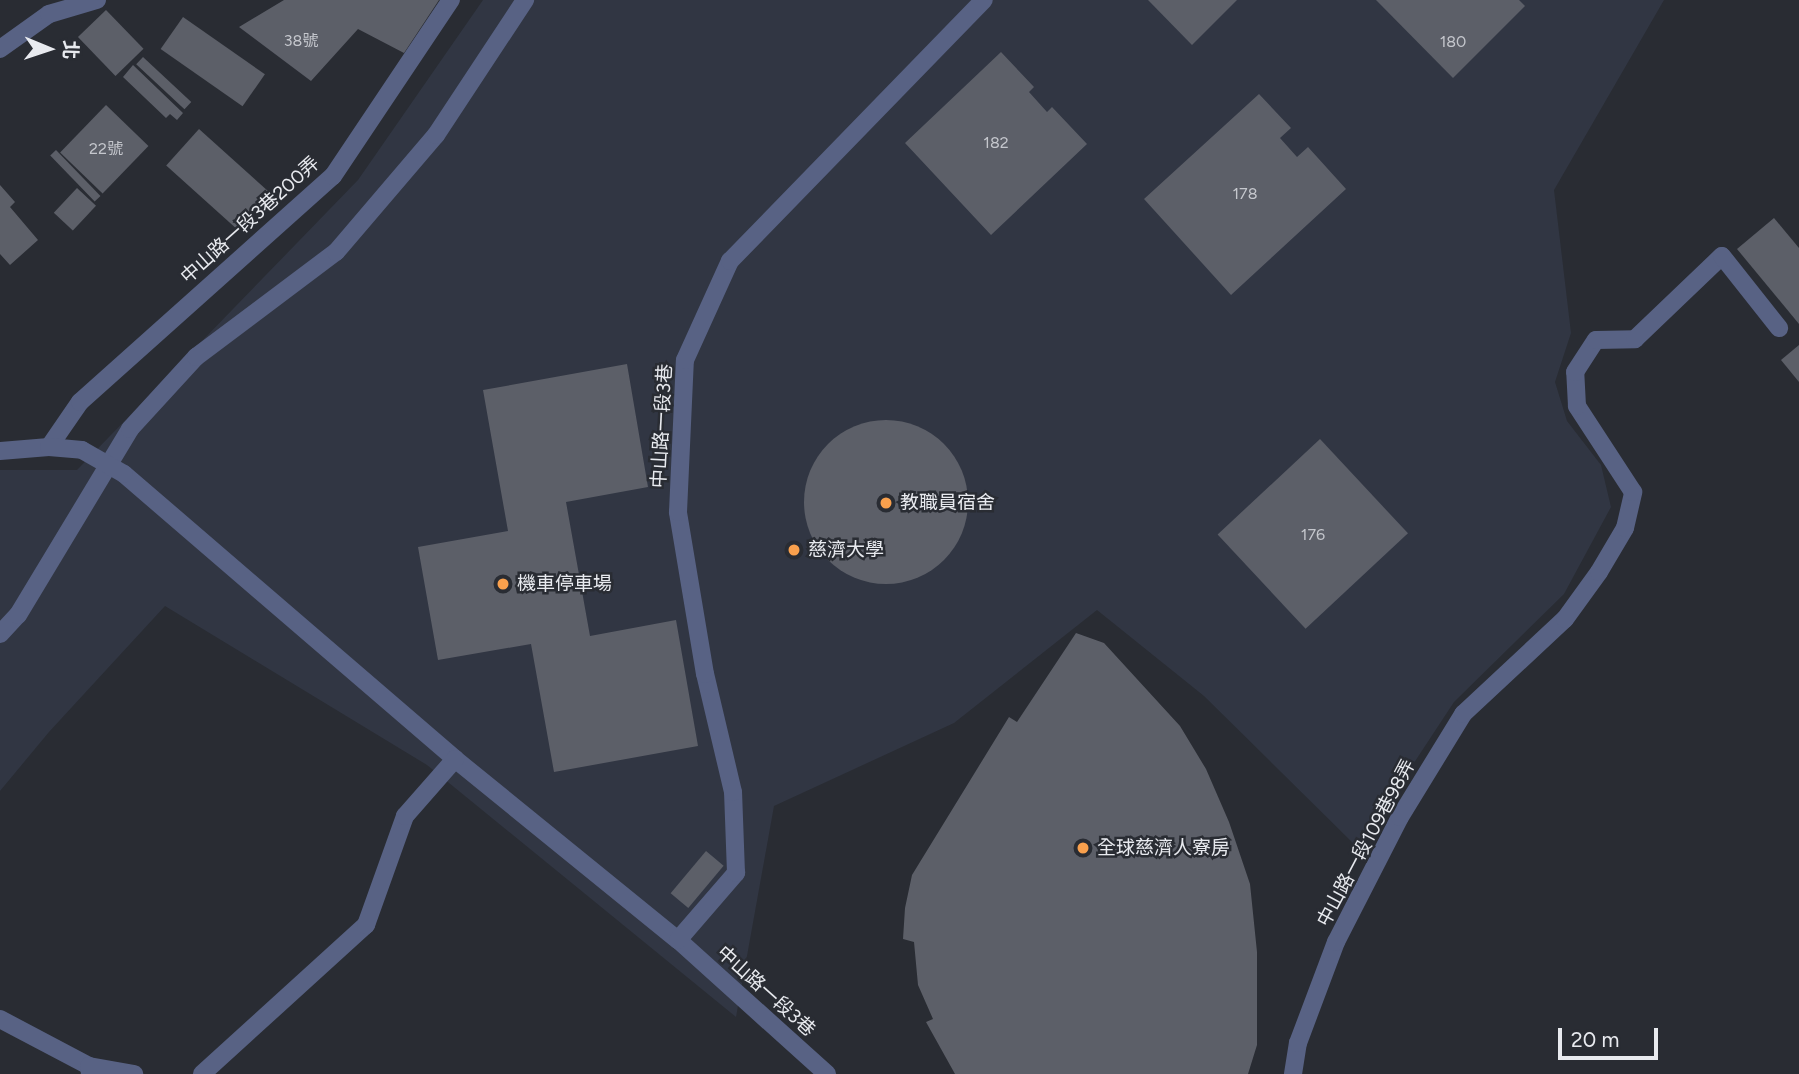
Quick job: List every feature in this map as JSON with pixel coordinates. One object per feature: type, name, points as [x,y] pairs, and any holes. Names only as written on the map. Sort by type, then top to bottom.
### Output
[{"type":"lane","points":[[0,49],[49,14],[97,0]]},
{"type":"lane","name":"中山路一段3巷200弄","points":[[49,447],[80,402],[333,176],[451,0]]},
{"type":"lane","points":[[0,634],[18,615],[130,429],[196,357],[336,252],[436,135],[525,0]]},
{"type":"lane","name":"中山路一段3巷","points":[[678,940],[736,873],[733,792],[705,674],[678,512],[685,360],[730,261],[984,0]]},
{"type":"lane","name":"中山路一段109巷98弄","points":[[1293,1074],[1298,1043],[1336,942],[1400,817],[1463,714],[1565,619],[1599,572],[1625,528],[1633,492],[1577,406],[1575,372],[1595,340],[1635,339],[1722,256],[1779,328]]},
{"type":"lane","points":[[0,451],[49,447]]},
{"type":"lane","name":"中山路一段3巷","points":[[49,447],[82,450],[124,474],[455,759],[678,940],[827,1074]]},
{"type":"lane","points":[[202,1074],[366,925],[405,816],[455,759]]},
{"type":"lane","points":[[0,1019],[90,1070],[134,1074]]},
{"type":"shaded area","name":"慈濟大學","points":[[483,0],[1664,0],[1554,190],[1571,333],[1555,382],[1567,421],[1601,465],[1611,507],[1564,594],[1454,702],[1358,848],[1204,696],[1097,610],[954,723],[774,806],[736,1017],[427,765],[165,606],[49,732],[0,791],[0,470],[77,470],[358,180]]},
{"type":"building","points":[[284,0],[439,0],[404,53],[358,29],[311,81],[239,27]]},
{"type":"building","points":[[1148,0],[1237,0],[1192,45]]},
{"type":"building","points":[[1376,0],[1519,0],[1525,6],[1453,78]]},
{"type":"building","points":[[106,10],[144,49],[115,76],[78,37]]},
{"type":"building","points":[[183,17],[265,74],[243,106],[161,49]]},
{"type":"building","points":[[1001,52],[1034,87],[1029,92],[1047,112],[1052,107],[1087,144],[991,235],[905,143]]},
{"type":"building","points":[[143,57],[191,102],[184,109],[136,64]]},
{"type":"building","points":[[133,65],[183,113],[177,120],[170,114],[166,118],[123,77]]},
{"type":"building","points":[[1259,94],[1291,128],[1280,138],[1297,157],[1308,147],[1346,189],[1231,295],[1144,199]]},
{"type":"building","points":[[106,105],[148,146],[103,193],[60,152]]},
{"type":"building","points":[[199,129],[270,193],[237,229],[166,165]]},
{"type":"building","points":[[56,150],[100,196],[95,202],[50,156]]},
{"type":"building","points":[[0,185],[15,202],[10,207],[38,240],[10,265],[0,254]]},
{"type":"building","points":[[77,188],[96,206],[73,231],[54,213]]},
{"type":"building","points":[[1774,218],[1799,248],[1799,324],[1737,249]]},
{"type":"building","points":[[1799,345],[1799,382],[1781,360]]},
{"type":"building","name":"機車停車場","points":[[627,364],[648,487],[566,502],[590,636],[676,620],[698,746],[554,772],[531,644],[438,660],[418,547],[508,531],[483,390]]},
{"type":"building","name":"教職員宿舍","points":[[886,420],[917,427],[944,444],[961,471],[968,502],[961,533],[944,560],[917,577],[886,584],[855,577],[828,560],[811,533],[804,502],[811,471],[828,444],[855,427]]},
{"type":"building","points":[[1320,439],[1408,533],[1306,629],[1218,534]]},
{"type":"building","name":"全球慈濟人寮房","points":[[1076,633],[1104,643],[1180,726],[1206,769],[1229,822],[1250,884],[1257,952],[1257,1045],[1248,1074],[955,1074],[926,1022],[933,1019],[918,985],[914,942],[903,939],[905,908],[912,875],[1009,717],[1017,722]]},
{"type":"building","points":[[706,851],[724,866],[688,908],[671,893]]},
{"type":"place","name":"教職員宿舍","points":[[886,503]]},
{"type":"place","name":"慈濟大學","points":[[794,550]]},
{"type":"place","name":"機車停車場","points":[[503,584]]},
{"type":"place","name":"全球慈濟人寮房","points":[[1083,848]]}]
